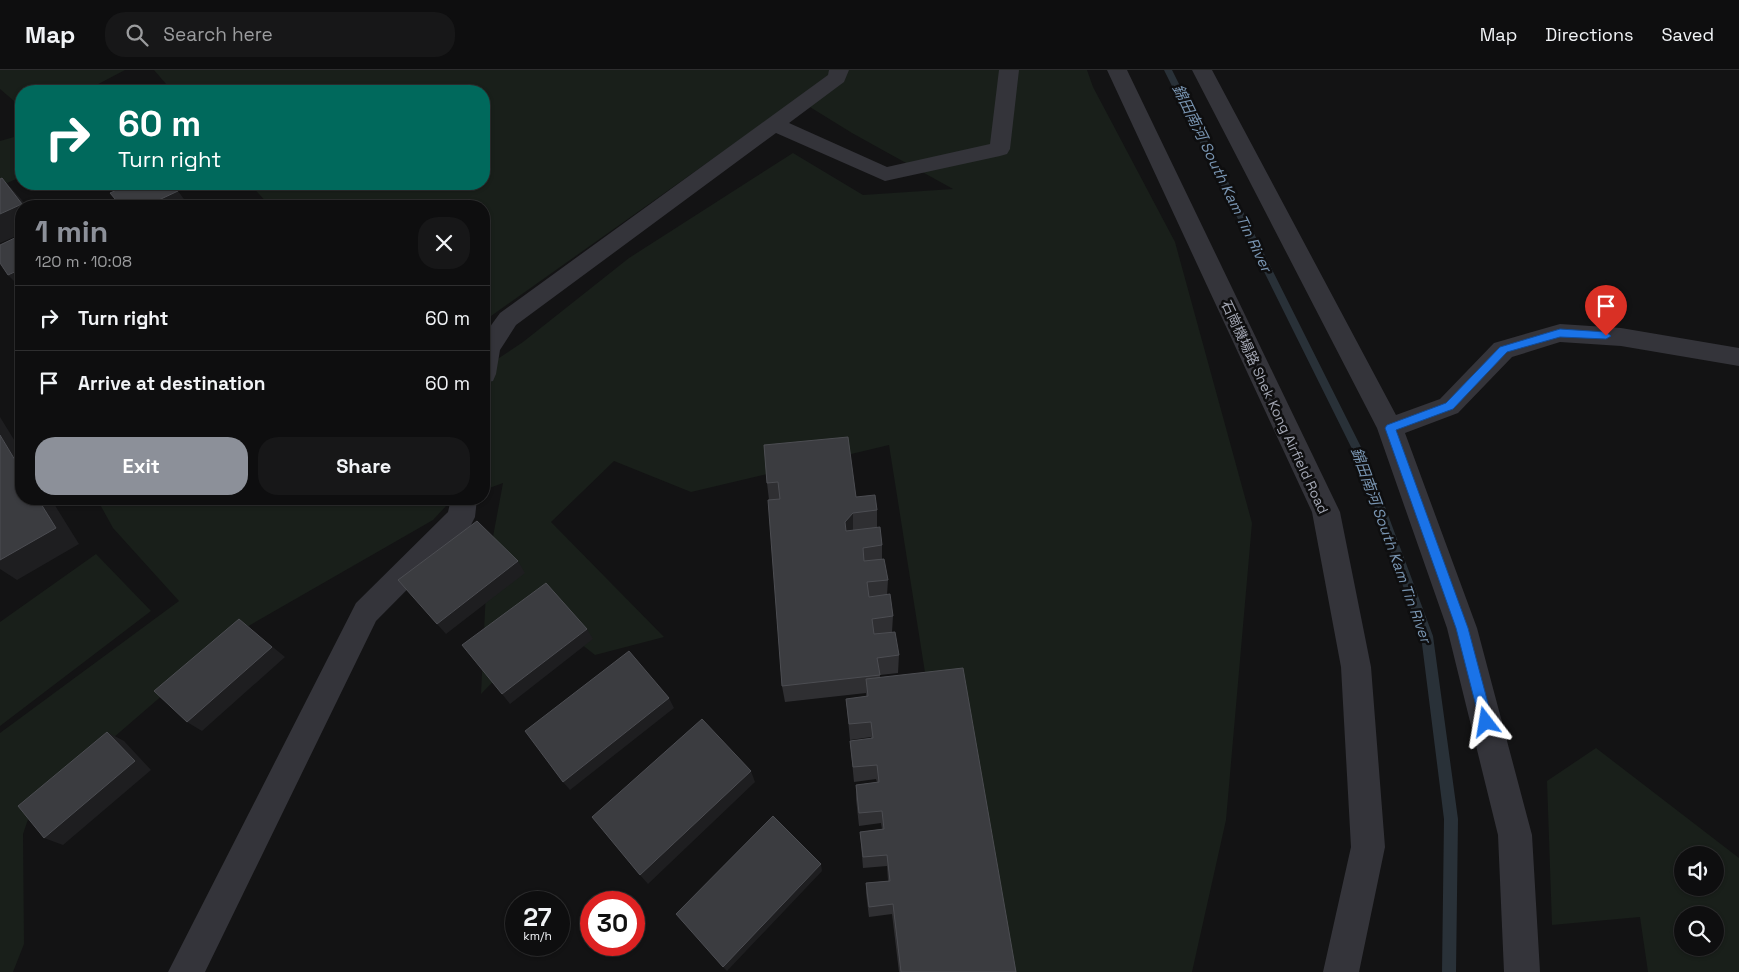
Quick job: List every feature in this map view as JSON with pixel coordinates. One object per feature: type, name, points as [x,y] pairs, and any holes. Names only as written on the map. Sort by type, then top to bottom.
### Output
[{"type":"street","points":[[490,345],[508,319],[837,78],[839,70]]},
{"type":"street","points":[[773,124],[885,174],[1000,149],[1008,70]]},
{"type":"street","name":"石崗機場路 Shek Kong Airfield Road","points":[[1117,70],[1326,512],[1356,667],[1368,847],[1341,972]]},
{"type":"street","points":[[1202,70],[1390,428],[1462,628],[1515,835],[1522,972]]},
{"type":"street","points":[[1390,428],[1449,406],[1503,350],[1560,333],[1621,337],[1739,357]]},
{"type":"street","points":[[186,972],[366,612],[461,517],[463,505]]},
{"type":"shaded area","points":[[0,70],[125,70],[96,85],[15,85],[15,102],[0,89]]},
{"type":"shaded area","points":[[154,70],[1087,70],[1093,87],[1175,242],[1252,523],[1226,820],[1192,972],[990,972],[948,818],[889,445],[691,492],[614,461],[551,522],[664,637],[595,655],[552,621],[481,694],[487,569],[503,483],[490,488],[490,364],[523,342],[629,258],[793,153],[863,195],[953,189],[852,133],[797,99],[490,317],[490,200],[265,200],[255,190],[490,190],[490,85],[167,85]]},
{"type":"shaded area","points":[[15,137],[15,180],[0,186],[0,141]]},
{"type":"shaded area","points":[[100,505],[448,505],[433,520],[231,636],[32,808],[23,834],[24,944],[13,972],[0,972],[0,733],[179,601],[113,528]]},
{"type":"shaded area","points":[[96,554],[151,611],[0,726],[0,622]]},
{"type":"shaded area","points":[[1596,748],[1723,846],[1674,846],[1674,896],[1724,896],[1724,846],[1739,858],[1739,972],[1648,972],[1640,917],[1552,925],[1547,781]]},
{"type":"building","points":[[2,178],[19,200],[15,200],[15,207],[0,214],[0,179]]},
{"type":"building","points":[[117,190],[178,191],[159,200],[116,200],[110,193]]},
{"type":"building","points":[[15,238],[15,272],[8,275],[0,263],[0,245]]},
{"type":"building","points":[[0,435],[15,460],[15,505],[42,505],[56,528],[0,560]]},
{"type":"building","points":[[848,437],[856,497],[875,495],[877,510],[853,513],[845,522],[846,531],[880,527],[882,545],[863,548],[864,561],[884,559],[888,580],[867,582],[869,597],[890,594],[893,616],[872,619],[874,634],[895,632],[899,655],[877,658],[880,675],[782,686],[768,500],[780,499],[778,482],[767,483],[764,445]]},
{"type":"building","points":[[477,521],[518,561],[437,624],[398,580]]},
{"type":"building","points":[[546,583],[587,629],[502,694],[462,645]]},
{"type":"building","points":[[239,619],[272,647],[187,722],[154,691]]},
{"type":"building","points":[[629,651],[669,698],[563,782],[525,731]]},
{"type":"building","points":[[963,668],[1016,972],[901,972],[893,904],[869,907],[866,883],[890,881],[887,855],[863,857],[860,832],[884,829],[882,811],[859,813],[856,785],[879,782],[877,765],[853,767],[850,741],[873,738],[871,722],[849,724],[846,699],[868,696],[866,679]]},
{"type":"building","points":[[702,719],[751,771],[640,875],[592,817]]},
{"type":"building","points":[[107,732],[135,761],[44,838],[18,806]]},
{"type":"building","points":[[773,816],[821,864],[723,967],[676,914]]},
{"type":"waterway","name":"錦田南河 South Kam Tin River","points":[[1168,70],[1363,461],[1427,636],[1451,819],[1449,972]]},
{"type":"route","points":[[1486,722],[1462,628],[1390,428],[1449,406],[1503,350],[1560,333],[1606,336]]}]
